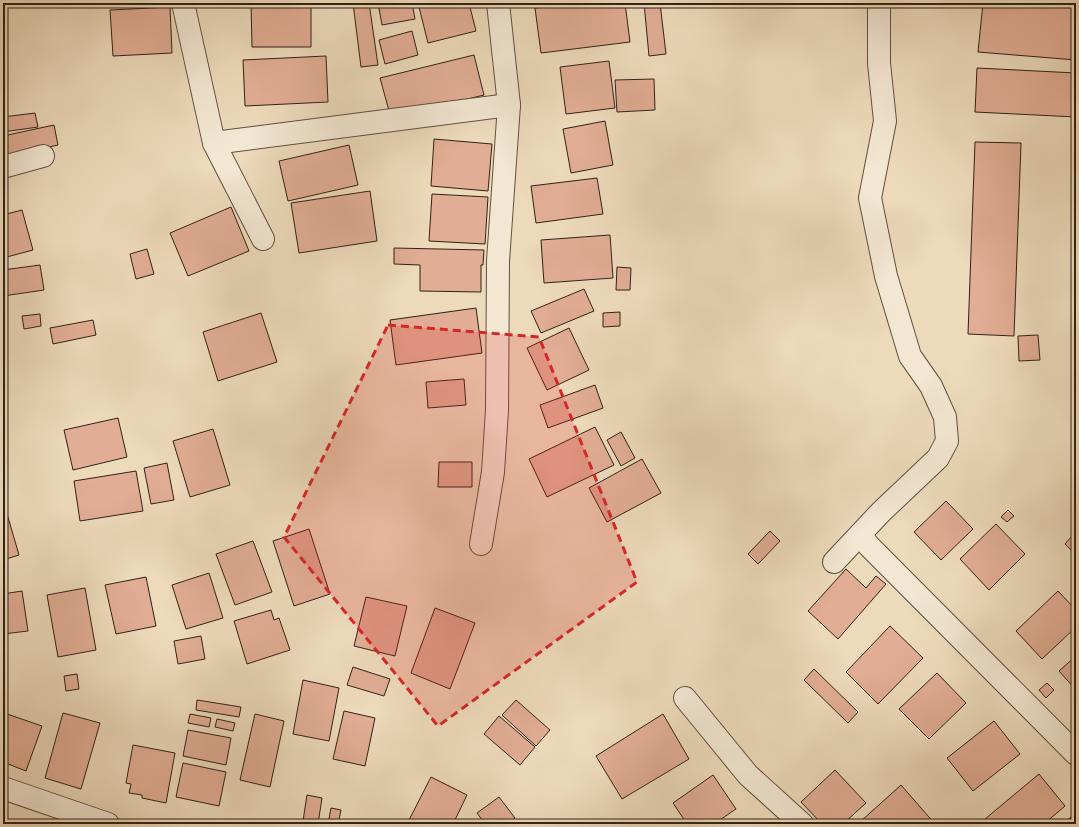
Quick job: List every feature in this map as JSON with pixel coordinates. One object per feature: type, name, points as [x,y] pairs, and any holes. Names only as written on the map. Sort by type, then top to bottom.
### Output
[{"type":"street","points":[[183,3],[214,143],[263,239]]},
{"type":"street","points":[[481,544],[493,472],[497,410],[498,262],[509,105],[498,3]]},
{"type":"street","points":[[834,562],[881,512],[938,458],[947,441],[945,416],[931,386],[910,356],[886,276],[870,198],[885,121],[879,63],[879,3]]},
{"type":"street","points":[[214,143],[509,105]]},
{"type":"street","points":[[3,167],[43,156]]},
{"type":"street","points":[[860,535],[869,546],[1073,744]]},
{"type":"street","points":[[685,698],[748,775],[802,824]]},
{"type":"street","points":[[3,788],[108,824]]},
{"type":"highlighted area","points":[[388,325],[539,337],[637,582],[438,726],[284,537]]},
{"type":"building","points":[[251,3],[311,3],[311,47],[252,47]]},
{"type":"building","points":[[353,3],[369,3],[378,65],[361,67]]},
{"type":"building","points":[[378,3],[412,3],[415,19],[382,25]]},
{"type":"building","points":[[418,3],[469,3],[476,31],[428,43]]},
{"type":"building","points":[[580,3],[625,3],[630,42],[541,53],[535,8]]},
{"type":"building","points":[[644,3],[660,3],[666,54],[649,56]]},
{"type":"building","points":[[983,3],[1076,3],[1076,60],[978,52]]},
{"type":"building","points":[[170,7],[172,53],[113,56],[110,10]]},
{"type":"building","points":[[412,31],[418,55],[385,64],[379,40]]},
{"type":"building","points":[[474,55],[484,95],[391,118],[380,78]]},
{"type":"building","points":[[326,56],[328,102],[245,106],[243,60]]},
{"type":"building","points":[[609,61],[615,108],[566,114],[560,67]]},
{"type":"building","points":[[977,68],[1076,73],[1076,117],[975,112]]},
{"type":"building","points":[[654,79],[655,110],[617,112],[615,80]]},
{"type":"building","points":[[35,113],[38,127],[3,132],[3,117]]},
{"type":"building","points":[[605,121],[613,165],[571,173],[563,129]]},
{"type":"building","points":[[54,125],[58,145],[3,157],[3,136]]},
{"type":"building","points":[[434,139],[492,144],[488,191],[431,186]]},
{"type":"building","points":[[975,142],[1021,143],[1014,336],[968,334]]},
{"type":"building","points":[[349,145],[358,185],[288,201],[279,161]]},
{"type":"building","points":[[597,178],[603,214],[536,223],[531,186]]},
{"type":"building","points":[[370,191],[377,241],[299,253],[291,203]]},
{"type":"building","points":[[432,194],[488,197],[485,244],[429,241]]},
{"type":"building","points":[[231,207],[249,251],[188,276],[170,233]]},
{"type":"building","points":[[22,210],[33,250],[3,258],[3,215]]},
{"type":"building","points":[[610,235],[613,278],[544,283],[541,240]]},
{"type":"building","points":[[394,248],[484,250],[483,265],[481,265],[481,292],[420,291],[420,265],[394,264]]},
{"type":"building","points":[[147,249],[154,274],[136,279],[130,254]]},
{"type":"building","points":[[40,265],[44,290],[3,296],[3,270]]},
{"type":"building","points":[[617,267],[631,268],[630,290],[616,290]]},
{"type":"building","points":[[584,289],[594,311],[541,333],[531,311]]},
{"type":"building","points":[[476,308],[482,353],[396,365],[390,320]]},
{"type":"building","points":[[620,312],[620,326],[603,327],[603,313]]},
{"type":"building","points":[[261,313],[277,362],[218,381],[203,332]]},
{"type":"building","points":[[40,314],[41,326],[24,329],[22,316]]},
{"type":"building","points":[[93,320],[96,335],[53,344],[50,328]]},
{"type":"building","points":[[569,328],[589,370],[547,390],[527,348]]},
{"type":"building","points":[[1038,335],[1040,360],[1019,361],[1018,336]]},
{"type":"building","points":[[464,379],[466,405],[428,408],[426,382]]},
{"type":"building","points":[[595,385],[603,408],[548,428],[540,405]]},
{"type":"building","points":[[118,418],[127,457],[73,470],[64,430]]},
{"type":"building","points":[[595,427],[614,465],[547,497],[529,459]]},
{"type":"building","points":[[213,429],[230,485],[190,497],[173,441]]},
{"type":"building","points":[[621,432],[635,458],[621,466],[607,440]]},
{"type":"building","points":[[642,459],[661,493],[607,522],[589,488]]},
{"type":"building","points":[[439,462],[472,462],[472,487],[438,487]]},
{"type":"building","points":[[167,463],[174,500],[151,504],[144,468]]},
{"type":"building","points":[[136,471],[143,511],[80,521],[74,481]]},
{"type":"building","points":[[946,501],[973,529],[941,560],[914,532]]},
{"type":"building","points":[[5,507],[19,555],[3,560],[3,508]]},
{"type":"building","points":[[1008,510],[1014,516],[1007,522],[1001,517]]},
{"type":"building","points":[[996,524],[1025,554],[989,590],[960,559]]},
{"type":"building","points":[[309,529],[330,594],[294,606],[273,541]]},
{"type":"building","points":[[770,531],[780,541],[758,564],[748,554]]},
{"type":"building","points":[[1071,537],[1076,542],[1076,555],[1065,544]]},
{"type":"building","points":[[253,541],[272,592],[235,605],[216,554]]},
{"type":"building","points":[[846,569],[866,588],[876,576],[886,584],[838,639],[808,611]]},
{"type":"building","points":[[209,573],[223,618],[186,629],[172,585]]},
{"type":"building","points":[[146,577],[156,626],[116,634],[105,585]]},
{"type":"building","points":[[85,588],[96,650],[58,657],[47,595]]},
{"type":"building","points":[[22,591],[28,631],[3,634],[3,594]]},
{"type":"building","points":[[1058,591],[1076,610],[1076,627],[1042,659],[1016,631]]},
{"type":"building","points":[[366,597],[407,606],[395,656],[354,646]]},
{"type":"building","points":[[435,608],[475,623],[450,689],[411,673]]},
{"type":"building","points":[[271,610],[274,620],[279,618],[290,650],[247,664],[234,621]]},
{"type":"building","points":[[890,626],[923,658],[878,704],[846,672]]},
{"type":"building","points":[[201,636],[205,659],[178,664],[174,641]]},
{"type":"building","points":[[1076,656],[1076,690],[1059,671]]},
{"type":"building","points":[[353,667],[390,679],[384,696],[347,685]]},
{"type":"building","points":[[814,669],[858,712],[848,723],[804,680]]},
{"type":"building","points":[[937,673],[966,703],[929,739],[899,709]]},
{"type":"building","points":[[77,674],[79,689],[66,691],[64,676]]},
{"type":"building","points":[[303,680],[339,688],[329,741],[293,734]]},
{"type":"building","points":[[1047,683],[1054,690],[1046,698],[1039,690]]},
{"type":"building","points":[[197,700],[241,707],[239,717],[196,710]]},
{"type":"building","points":[[516,700],[550,730],[536,746],[502,715]]},
{"type":"building","points":[[344,711],[375,718],[365,766],[333,759]]},
{"type":"building","points":[[63,713],[100,723],[81,789],[45,778]]},
{"type":"building","points":[[7,714],[42,726],[26,771],[3,762],[3,725]]},
{"type":"building","points":[[190,714],[211,718],[209,727],[188,723]]},
{"type":"building","points":[[255,714],[284,721],[270,787],[240,780]]},
{"type":"building","points":[[663,714],[689,759],[622,799],[596,756]]},
{"type":"building","points":[[499,716],[535,747],[520,765],[484,734]]},
{"type":"building","points":[[217,719],[235,723],[233,731],[215,727]]},
{"type":"building","points":[[994,721],[1020,754],[973,791],[947,758]]},
{"type":"building","points":[[188,730],[231,738],[226,765],[183,756]]},
{"type":"building","points":[[133,745],[175,753],[166,803],[142,798],[142,795],[129,793],[131,784],[126,783]]},
{"type":"building","points":[[183,763],[226,772],[219,806],[176,797]]},
{"type":"building","points":[[835,770],[866,803],[843,824],[822,824],[801,802]]},
{"type":"building","points":[[1039,774],[1065,806],[1044,824],[979,824]]},
{"type":"building","points":[[713,775],[736,809],[714,824],[687,824],[673,803]]},
{"type":"building","points":[[431,777],[467,795],[453,824],[413,824],[408,822]]},
{"type":"building","points":[[901,785],[935,824],[862,824],[860,822]]},
{"type":"building","points":[[307,795],[322,798],[318,824],[303,821]]},
{"type":"building","points":[[499,797],[515,818],[506,824],[485,824],[477,813]]},
{"type":"building","points":[[331,808],[341,810],[338,824],[328,824]]},
{"type":"building","points":[[1075,814],[1076,824],[1062,824]]}]
